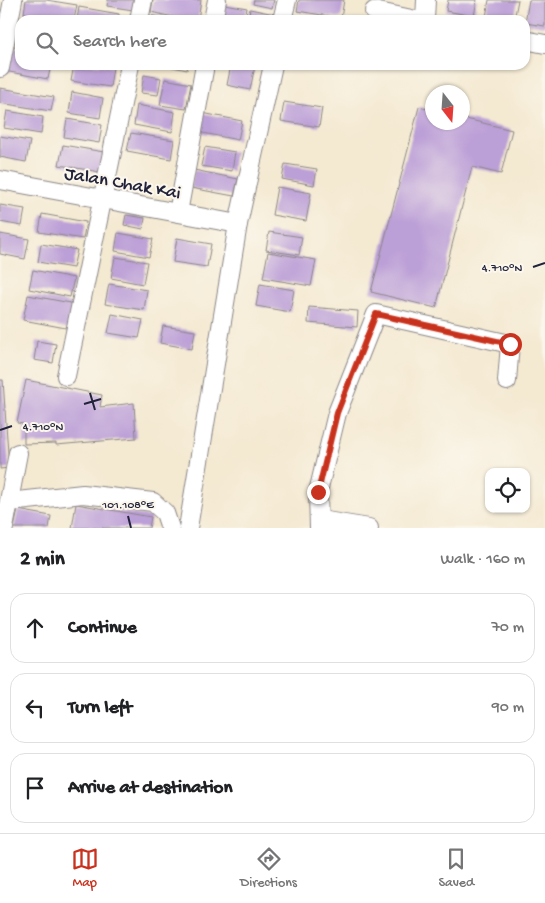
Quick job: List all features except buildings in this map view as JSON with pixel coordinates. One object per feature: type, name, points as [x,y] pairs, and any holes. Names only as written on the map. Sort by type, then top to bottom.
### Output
[{"type":"street","points":[[0,68],[13,0]]},
{"type":"street","points":[[140,15],[143,0]]},
{"type":"street","points":[[214,15],[217,0]]},
{"type":"street","points":[[283,15],[287,0]]},
{"type":"street","points":[[425,15],[426,0]]},
{"type":"street","points":[[374,11],[393,15]]},
{"type":"street","points":[[530,41],[545,44]]},
{"type":"street","points":[[66,376],[129,70]]},
{"type":"street","points":[[178,213],[204,70]]},
{"type":"street","points":[[188,528],[238,224],[272,70]]},
{"type":"street","name":"Jalan Chak Kai","points":[[0,180],[238,224]]},
{"type":"street","points":[[369,528],[319,524],[318,492],[337,413],[376,314],[510,344],[507,381]]},
{"type":"street","points":[[4,528],[7,492],[18,452]]},
{"type":"street","points":[[7,492],[83,494],[154,502],[165,513],[170,528]]},
{"type":"route","points":[[318,492],[337,413],[376,314],[510,344]]}]
